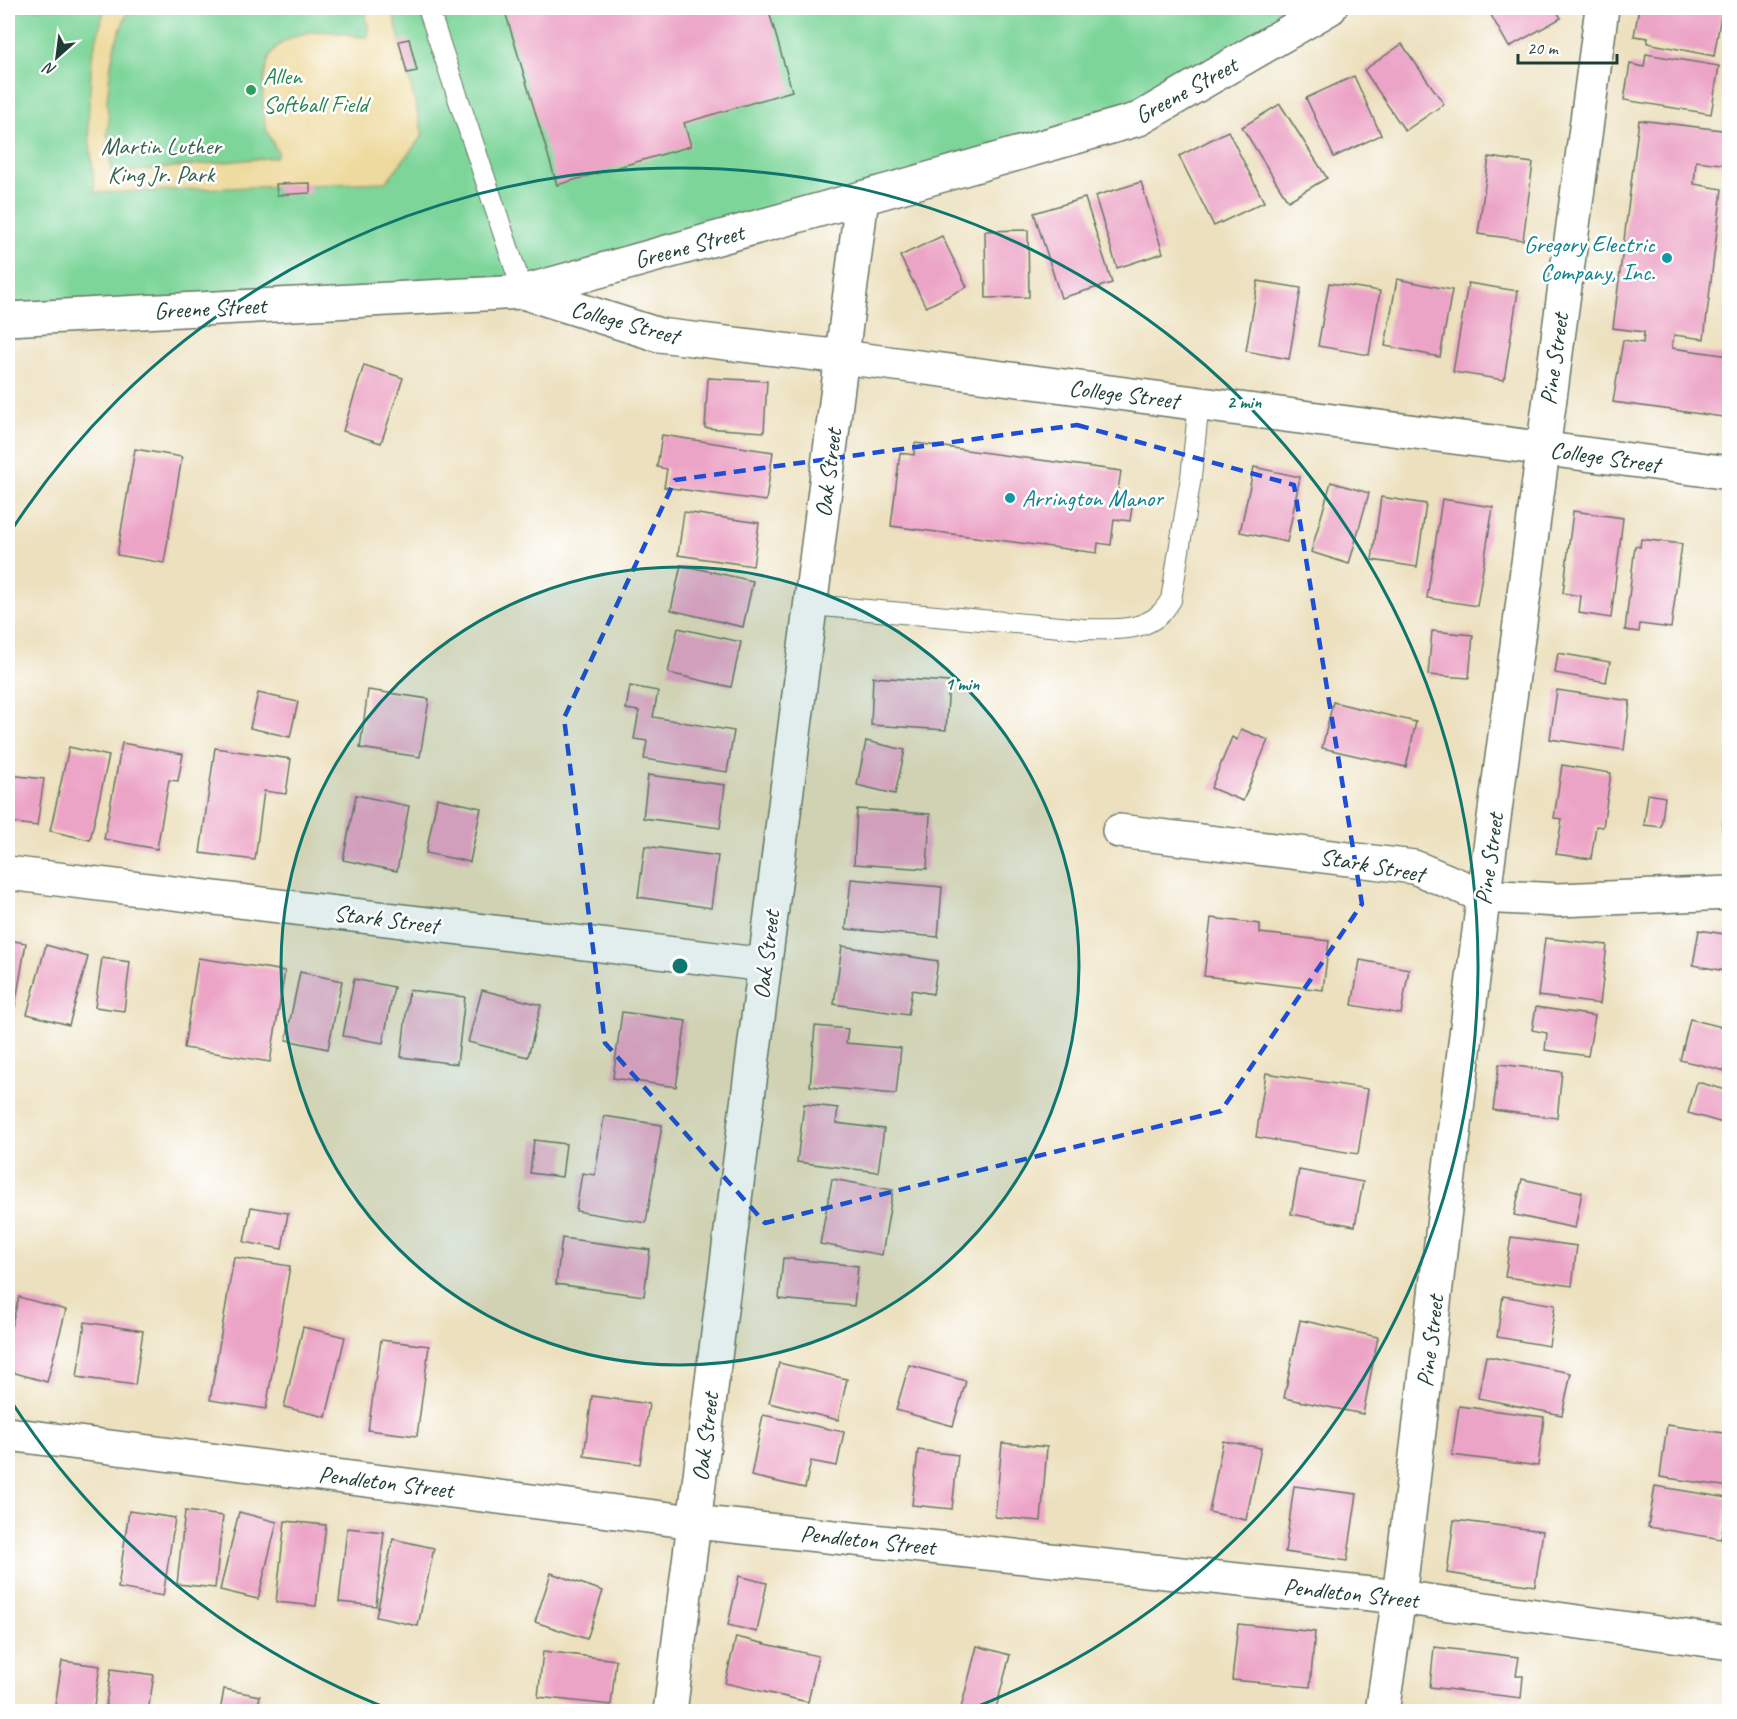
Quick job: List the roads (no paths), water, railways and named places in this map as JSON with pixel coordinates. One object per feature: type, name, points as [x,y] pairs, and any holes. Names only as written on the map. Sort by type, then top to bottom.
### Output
[{"type":"street","name":"Greene Street","points":[[8,319],[523,292],[1139,119],[1330,8]]},
{"type":"street","name":"Pine Street","points":[[1382,1712],[1399,1597],[1483,896],[1602,8]]},
{"type":"street","name":"Oak Street","points":[[670,1712],[862,198]]},
{"type":"street","name":"College Street","points":[[523,292],[659,335],[1730,473]]},
{"type":"street","name":"Stark Street","points":[[1119,831],[1414,867],[1483,896],[1558,900],[1730,893]]},
{"type":"street","name":"Stark Street","points":[[8,873],[765,965]]},
{"type":"street","name":"Pendleton Street","points":[[8,1434],[694,1522],[1399,1597],[1730,1643]]},
{"type":"lane","points":[[428,8],[523,292]]},
{"type":"lane","points":[[811,605],[1083,629],[1123,629],[1148,622],[1162,613],[1171,600],[1191,477],[1199,403]]},
{"type":"place","name":"Allen Softball Field","points":[[251,90]]},
{"type":"place","name":"Gregory Electric Company, Inc.","points":[[1667,258]]},
{"type":"place","name":"Arrington Manor","points":[[1010,498]]},
{"type":"park label","name":"Martin Luther King Jr. Park","points":[[161,160]]}]
